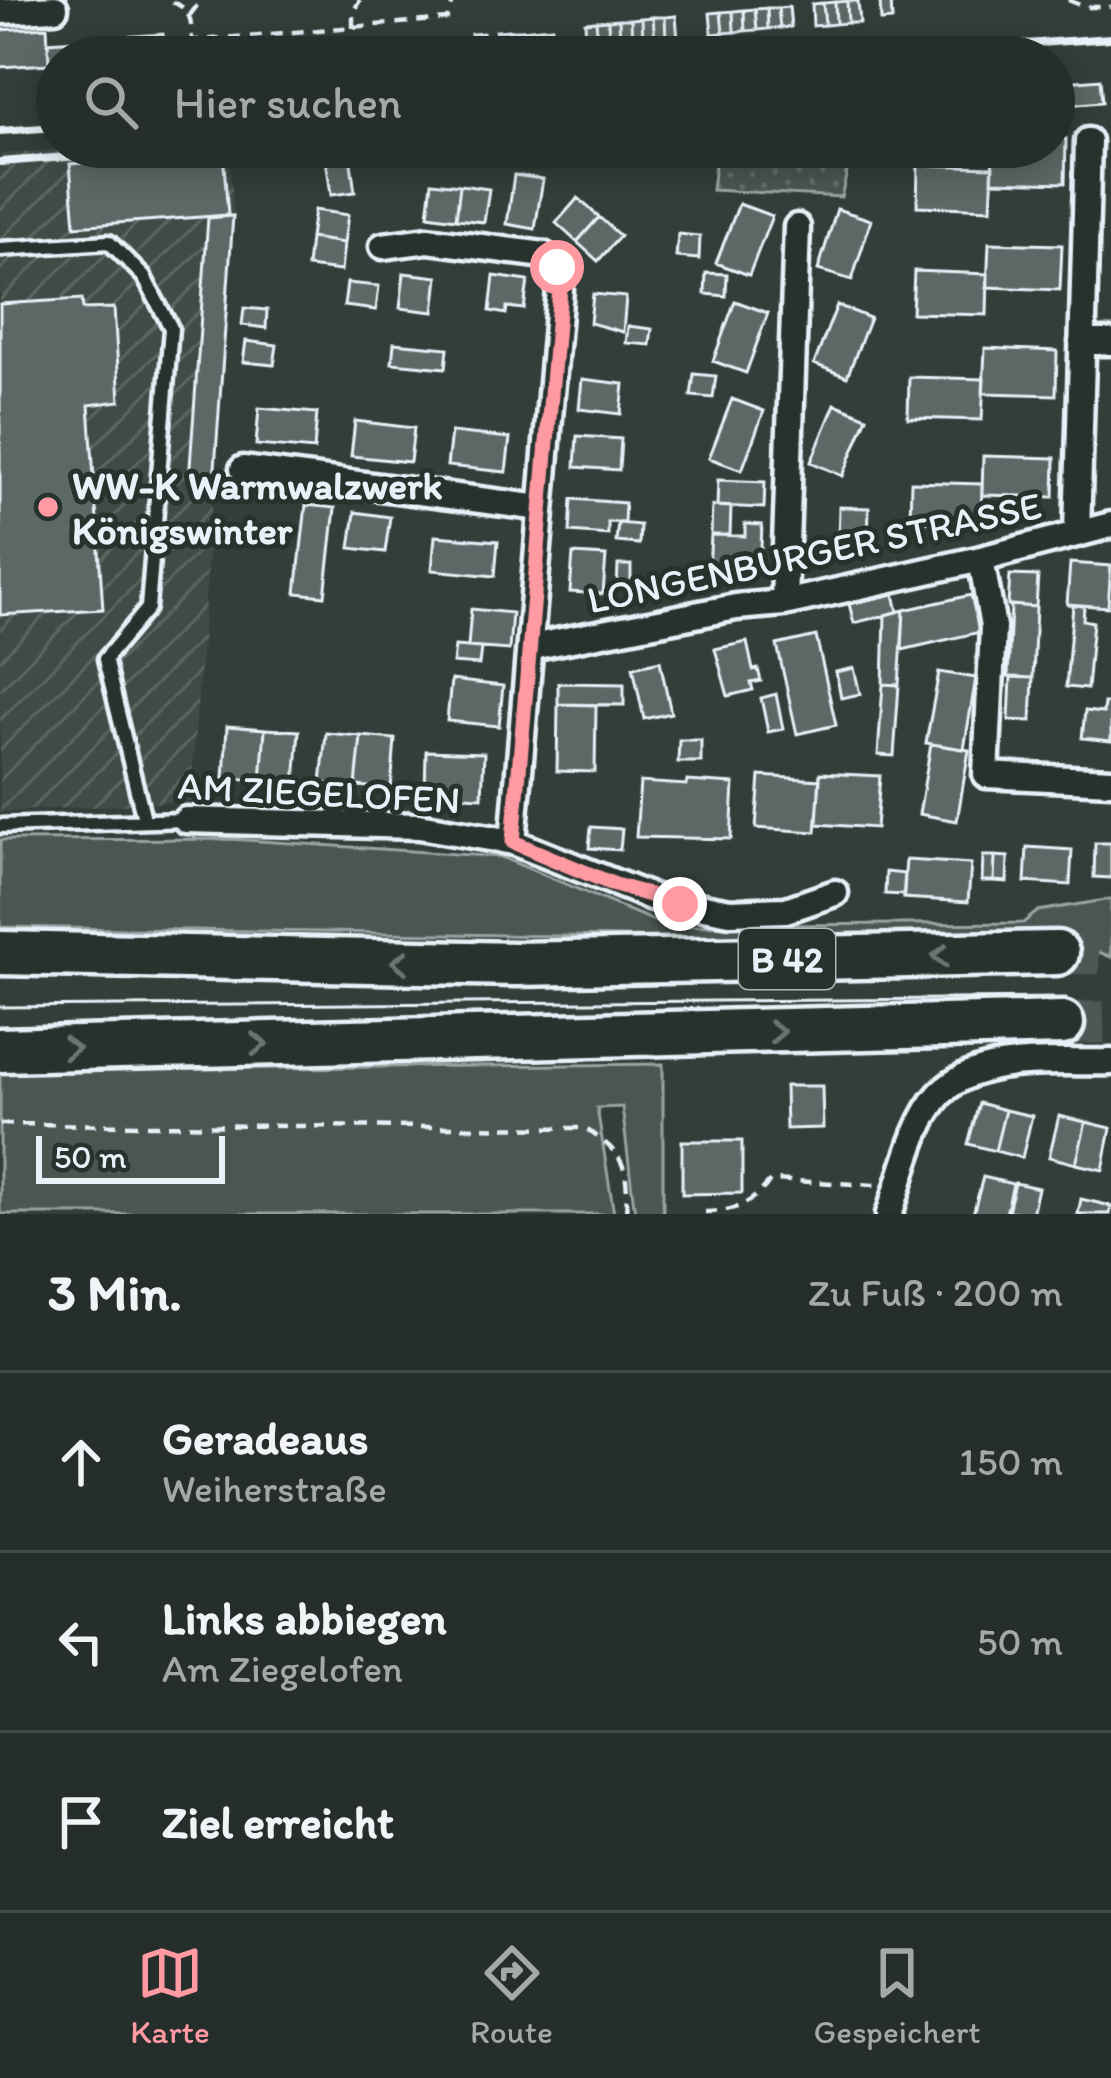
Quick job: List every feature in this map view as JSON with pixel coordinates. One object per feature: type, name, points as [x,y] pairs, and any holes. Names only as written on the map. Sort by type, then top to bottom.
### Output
[{"type":"highway","name":"B 42","points":[[0,953],[517,964],[1057,953]]},
{"type":"highway","name":"B 42","points":[[0,1050],[1062,1023]]},
{"type":"street","points":[[0,11],[55,8]]},
{"type":"street","points":[[1077,534],[1082,342],[1099,210],[1088,141]]},
{"type":"street","points":[[784,603],[797,227]]},
{"type":"street","points":[[383,246],[428,240],[544,255],[557,267],[560,289],[513,842]]},
{"type":"street","points":[[1082,342],[1111,342]]},
{"type":"street","points":[[243,469],[541,508]]},
{"type":"street","name":"LONGENBURGER STRASSE","points":[[531,647],[736,607],[784,603],[1111,525]]},
{"type":"street","points":[[981,559],[993,627],[986,775],[1111,781]]},
{"type":"street","name":"AM ZIEGELOFEN","points":[[186,820],[419,826],[513,842],[651,897],[730,912],[786,910],[835,892]]},
{"type":"street","points":[[889,1214],[920,1130],[940,1095],[965,1076],[995,1067],[1111,1062]]},
{"type":"lane","points":[[0,249],[109,242],[144,277],[171,328],[148,608],[105,659],[144,819]]},
{"type":"lane","name":"AM ZIEGELOFEN","points":[[0,826],[186,820]]},
{"type":"path","points":[[190,15],[201,0]]},
{"type":"path","points":[[353,28],[353,12],[360,0]]},
{"type":"path","points":[[246,36],[447,19],[454,0]]},
{"type":"path","points":[[1072,0],[1086,7],[1111,7]]},
{"type":"path","points":[[172,2],[184,6],[190,15],[192,36]]},
{"type":"path","points":[[0,1124],[584,1128],[615,1148],[628,1176],[626,1214]]},
{"type":"path","points":[[705,1212],[732,1212],[752,1203],[771,1180],[900,1186]]},
{"type":"shaded area","points":[[36,151],[36,168],[230,168],[234,214],[190,801],[0,812],[0,154]]},
{"type":"shaded area","points":[[715,168],[848,168],[841,197],[712,190]]},
{"type":"shaded area","points":[[230,839],[501,857],[666,926],[1023,923],[1038,911],[1111,899],[1111,957],[1045,930],[1044,937],[688,938],[0,927],[0,840]]},
{"type":"shaded area","points":[[663,1064],[663,1214],[635,1214],[622,1107],[597,1108],[614,1214],[0,1214],[0,1071]]},
{"type":"building","points":[[880,0],[891,0],[892,20],[881,21]]},
{"type":"building","points":[[847,1],[858,1],[860,23],[848,23]]},
{"type":"building","points":[[847,1],[848,23],[836,24],[835,2]]},
{"type":"building","points":[[835,2],[836,24],[825,25],[823,3]]},
{"type":"building","points":[[823,3],[825,25],[813,26],[812,4]]},
{"type":"building","points":[[789,7],[791,27],[780,28],[778,8]]},
{"type":"building","points":[[767,8],[768,29],[757,30],[755,9]]},
{"type":"building","points":[[767,8],[778,8],[780,28],[768,29]]},
{"type":"building","points":[[755,9],[757,30],[745,31],[744,10]]},
{"type":"building","points":[[744,10],[745,31],[734,32],[733,11]]},
{"type":"building","points":[[733,11],[734,32],[723,33],[721,12]]},
{"type":"building","points":[[721,12],[723,33],[712,34],[710,13]]},
{"type":"building","points":[[676,16],[678,36],[666,36],[665,17]]},
{"type":"building","points":[[653,17],[655,36],[643,36],[642,18]]},
{"type":"building","points":[[653,17],[665,17],[666,36],[655,36]]},
{"type":"building","points":[[642,18],[643,36],[632,36],[631,19]]},
{"type":"building","points":[[619,19],[620,36],[609,36],[608,20]]},
{"type":"building","points":[[619,19],[631,19],[632,36],[620,36]]},
{"type":"building","points":[[608,20],[609,36],[597,36],[596,21]]},
{"type":"building","points":[[596,21],[597,36],[586,36],[585,22]]},
{"type":"building","points":[[47,27],[47,36],[36,36],[36,65],[0,67],[0,30]]},
{"type":"building","points":[[552,27],[553,36],[542,36],[541,28]]},
{"type":"building","points":[[1100,79],[1102,102],[1075,104],[1075,81]]},
{"type":"building","points":[[70,168],[224,168],[228,215],[75,226]]},
{"type":"building","points":[[327,168],[352,168],[355,192],[331,195]]},
{"type":"building","points":[[918,168],[993,168],[991,209],[917,206]]},
{"type":"building","points":[[992,168],[1065,168],[1065,183],[992,181]]},
{"type":"building","points":[[514,175],[543,179],[535,229],[507,224]]},
{"type":"building","points":[[432,182],[460,185],[456,219],[428,215]]},
{"type":"building","points":[[460,185],[489,189],[484,222],[456,219]]},
{"type":"building","points":[[578,198],[599,217],[577,242],[556,223]]},
{"type":"building","points":[[739,204],[772,216],[749,275],[716,263]]},
{"type":"building","points":[[837,209],[871,220],[852,280],[818,270]]},
{"type":"building","points":[[314,210],[348,215],[344,243],[310,238]]},
{"type":"building","points":[[233,216],[214,482],[189,480],[208,218]]},
{"type":"building","points":[[599,217],[620,236],[598,261],[577,242]]},
{"type":"building","points":[[678,234],[700,236],[699,259],[676,257]]},
{"type":"building","points":[[310,238],[344,243],[341,271],[307,267]]},
{"type":"building","points":[[989,243],[1062,245],[1060,290],[987,287]]},
{"type":"building","points":[[914,271],[988,274],[987,315],[912,313]]},
{"type":"building","points":[[404,273],[438,277],[434,312],[400,308]]},
{"type":"building","points":[[706,273],[727,274],[726,296],[705,294]]},
{"type":"building","points":[[494,276],[528,281],[524,309],[507,307],[506,314],[490,311]]},
{"type":"building","points":[[347,283],[379,286],[376,310],[344,306]]},
{"type":"building","points":[[593,294],[626,297],[623,332],[590,323]]},
{"type":"building","name":"WW-K Warmwalzwerk Königswinter","points":[[82,299],[83,309],[114,308],[120,401],[89,405],[103,609],[0,615],[0,304]]},
{"type":"building","points":[[735,301],[768,313],[746,373],[713,361]]},
{"type":"building","points":[[837,305],[870,318],[847,377],[814,364]]},
{"type":"building","points":[[244,308],[267,310],[266,328],[242,325]]},
{"type":"building","points":[[628,326],[652,329],[650,345],[626,343]]},
{"type":"building","points":[[246,341],[277,345],[274,365],[243,362]]},
{"type":"building","points":[[394,343],[448,348],[446,368],[392,363]]},
{"type":"building","points":[[985,348],[1057,351],[1056,395],[983,393]]},
{"type":"building","points":[[694,374],[716,376],[713,398],[691,396]]},
{"type":"building","points":[[909,377],[984,379],[982,420],[908,418]]},
{"type":"building","points":[[582,379],[624,384],[621,414],[579,409]]},
{"type":"building","points":[[732,399],[764,411],[742,470],[709,458]]},
{"type":"building","points":[[835,404],[867,417],[843,476],[811,462]]},
{"type":"building","points":[[259,408],[317,413],[314,450],[256,445]]},
{"type":"building","points":[[355,421],[414,428],[410,462],[351,456]]},
{"type":"building","points":[[451,432],[510,438],[506,472],[447,466]]},
{"type":"building","points":[[577,436],[621,439],[619,470],[575,467]]},
{"type":"building","points":[[983,456],[1055,458],[1054,497],[982,495]]},
{"type":"building","points":[[718,480],[765,482],[764,508],[717,506]]},
{"type":"building","points":[[911,482],[982,484],[981,523],[910,521]]},
{"type":"building","points":[[572,499],[625,503],[624,523],[608,522],[608,535],[570,532]]},
{"type":"building","points":[[306,505],[335,508],[325,596],[296,593]]},
{"type":"building","points":[[712,506],[731,507],[730,535],[711,535]]},
{"type":"building","points":[[839,507],[869,508],[868,542],[838,541]]},
{"type":"building","points":[[355,512],[390,517],[385,552],[350,548]]},
{"type":"building","points":[[618,523],[640,525],[639,544],[616,542]]},
{"type":"building","points":[[745,524],[762,525],[760,570],[709,568],[711,535],[745,536]]},
{"type":"building","points":[[435,536],[498,541],[495,576],[432,570]]},
{"type":"building","points":[[573,554],[606,556],[603,594],[570,592]]},
{"type":"building","points":[[1070,563],[1111,566],[1108,607],[1067,604]]},
{"type":"building","points":[[618,565],[631,565],[631,588],[617,588]]},
{"type":"building","points":[[1010,575],[1038,576],[1036,607],[1008,605]]},
{"type":"building","points":[[894,594],[898,612],[854,623],[849,604]]},
{"type":"building","points":[[971,595],[980,632],[902,650],[904,610]]},
{"type":"building","points":[[1011,605],[1036,607],[1033,678],[1008,677]]},
{"type":"building","points":[[1073,605],[1084,606],[1083,620],[1093,622],[1087,689],[1066,687]]},
{"type":"building","points":[[471,609],[512,613],[509,650],[468,647]]},
{"type":"building","points":[[904,610],[899,685],[883,684],[885,615]]},
{"type":"building","points":[[816,636],[836,725],[797,734],[777,645]]},
{"type":"building","points":[[747,642],[753,670],[758,669],[761,681],[751,683],[753,690],[728,696],[715,649]]},
{"type":"building","points":[[455,646],[481,648],[479,665],[453,663]]},
{"type":"building","points":[[660,661],[671,713],[644,719],[633,667]]},
{"type":"building","points":[[854,668],[860,694],[841,698],[836,672]]},
{"type":"building","points":[[939,672],[976,678],[964,749],[926,743]]},
{"type":"building","points":[[1011,677],[1033,678],[1031,721],[1009,720]]},
{"type":"building","points":[[451,680],[503,686],[499,726],[447,721]]},
{"type":"building","points":[[558,683],[624,684],[624,705],[558,704]]},
{"type":"building","points":[[883,684],[899,685],[894,756],[878,755]]},
{"type":"building","points":[[776,694],[783,729],[768,732],[761,698]]},
{"type":"building","points":[[1104,703],[1111,703],[1111,741],[1082,738],[1085,711],[1103,713]]},
{"type":"building","points":[[558,704],[596,705],[595,772],[557,771]]},
{"type":"building","points":[[227,726],[265,729],[261,780],[224,778]]},
{"type":"building","points":[[265,729],[299,731],[295,783],[261,780]]},
{"type":"building","points":[[326,733],[361,736],[356,786],[321,783]]},
{"type":"building","points":[[361,736],[395,739],[391,789],[356,786]]},
{"type":"building","points":[[679,740],[701,740],[701,762],[678,762]]},
{"type":"building","points":[[931,744],[969,750],[957,821],[919,814]]},
{"type":"building","points":[[426,751],[484,753],[482,797],[425,794]]},
{"type":"building","points":[[820,773],[880,776],[876,828],[817,824]]},
{"type":"building","points":[[760,776],[820,780],[816,832],[756,828]]},
{"type":"building","points":[[687,781],[734,784],[731,839],[636,837],[640,782],[686,785]]},
{"type":"building","points":[[591,827],[622,829],[620,850],[589,848]]},
{"type":"building","points":[[1095,843],[1111,843],[1111,878],[1094,877]]},
{"type":"building","points":[[1027,847],[1072,850],[1070,885],[1025,882]]},
{"type":"building","points":[[983,856],[995,856],[994,881],[982,881]]},
{"type":"building","points":[[995,856],[1008,857],[1007,882],[994,881]]},
{"type":"building","points":[[906,860],[971,864],[968,902],[903,898]]},
{"type":"building","points":[[886,872],[905,874],[904,895],[885,894]]},
{"type":"building","points":[[785,1086],[822,1086],[823,1128],[786,1129]]},
{"type":"building","points":[[979,1103],[1005,1110],[995,1151],[968,1144]]},
{"type":"building","points":[[1005,1110],[1032,1116],[1022,1158],[995,1151]]},
{"type":"building","points":[[1059,1116],[1086,1122],[1076,1164],[1049,1157]]},
{"type":"building","points":[[1086,1122],[1111,1128],[1103,1170],[1076,1164]]},
{"type":"building","points":[[682,1141],[742,1141],[742,1193],[682,1194]]},
{"type":"building","points":[[983,1177],[1013,1184],[1006,1214],[973,1214]]},
{"type":"building","points":[[1015,1183],[1038,1188],[1032,1214],[1008,1211]]},
{"type":"building","points":[[1081,1199],[1111,1206],[1110,1214],[1078,1214]]},
{"type":"tunnel","points":[[1057,953],[1111,953]]},
{"type":"tunnel","points":[[1062,1023],[1111,1022]]},
{"type":"tram line","points":[[0,1007],[1066,998]]},
{"type":"railway","points":[[1075,41],[1111,38]]},
{"type":"railway","points":[[0,131],[36,128]]},
{"type":"railway","points":[[0,162],[36,159]]},
{"type":"place","name":"WW-K Warmwalzwerk Königswinter","points":[[48,507]]},
{"type":"route","points":[[557,267],[560,289],[513,842],[615,885],[680,904]]}]
